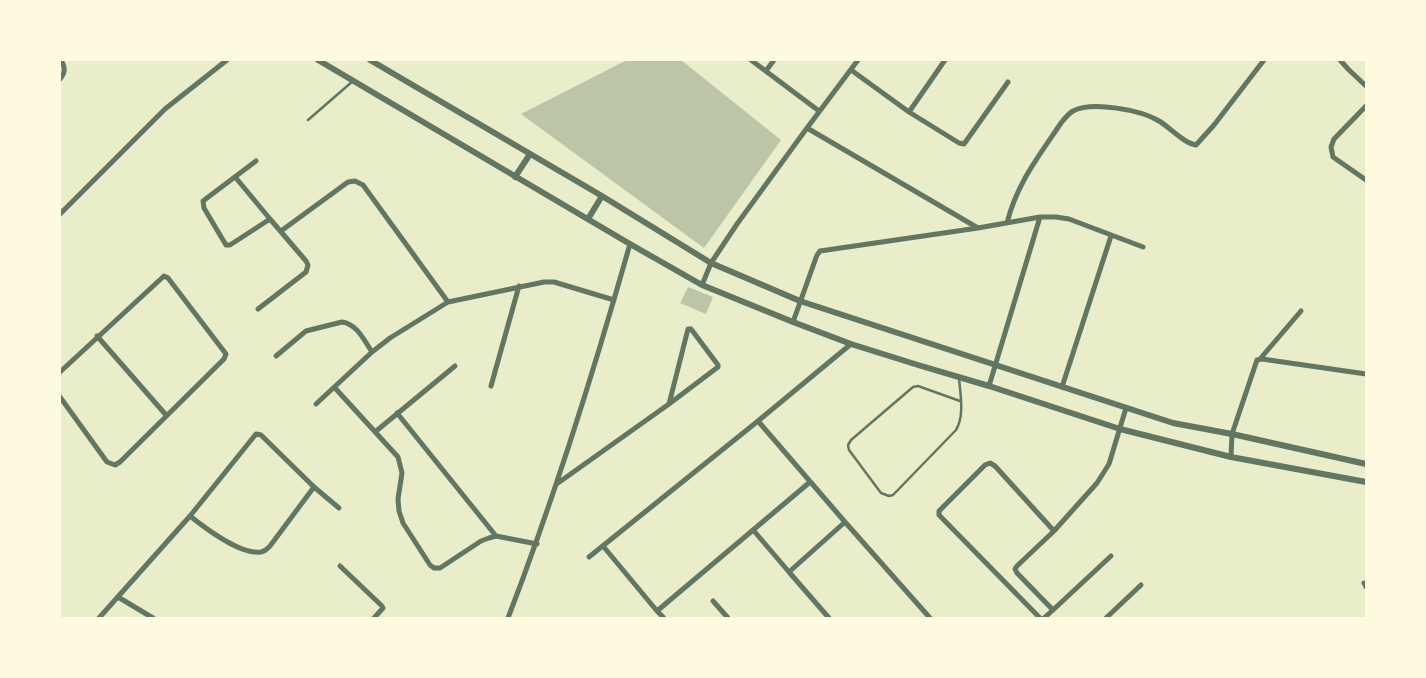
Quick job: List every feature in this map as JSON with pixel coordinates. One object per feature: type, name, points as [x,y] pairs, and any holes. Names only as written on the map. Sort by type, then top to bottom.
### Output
[{"type":"street","points":[[60,79],[65,67],[61,60]]},
{"type":"street","points":[[60,214],[165,109],[227,60]]},
{"type":"street","points":[[318,60],[702,285],[793,322],[851,344],[1120,429],[1231,457],[1367,482]]},
{"type":"street","points":[[370,60],[711,263],[800,300],[1173,423],[1367,464]]},
{"type":"street","points":[[751,60],[819,111]]},
{"type":"street","points":[[766,71],[774,60]]},
{"type":"street","points":[[702,285],[711,263],[737,224],[859,60]]},
{"type":"street","points":[[909,112],[945,60]]},
{"type":"street","points":[[1007,223],[1021,182],[1061,123],[1075,110],[1084,107],[1138,112],[1150,116],[1196,145],[1264,60]]},
{"type":"street","points":[[1340,60],[1367,86]]},
{"type":"street","points":[[851,70],[909,112],[964,144],[1007,82]]},
{"type":"street","points":[[1367,106],[1334,139],[1331,147],[1333,157],[1367,180]]},
{"type":"street","points":[[807,128],[978,228]]},
{"type":"street","points":[[516,177],[530,153]]},
{"type":"street","points":[[256,161],[203,201],[204,208],[224,245],[230,245],[270,219]]},
{"type":"street","points":[[236,178],[306,261],[306,272],[258,309]]},
{"type":"street","points":[[281,231],[348,182],[355,181],[363,185],[448,302]]},
{"type":"street","points":[[588,219],[601,196]]},
{"type":"street","points":[[989,386],[1040,217]]},
{"type":"street","points":[[793,322],[820,251],[1040,217],[1069,219],[1143,247]]},
{"type":"street","points":[[1062,387],[1111,236]]},
{"type":"street","points":[[508,618],[558,483],[630,244]]},
{"type":"street","points":[[60,372],[162,277],[168,278],[226,354],[224,359],[115,465],[107,462],[60,397]]},
{"type":"street","points":[[316,404],[390,338],[448,302],[519,286],[554,282],[614,300]]},
{"type":"street","points":[[491,386],[519,286]]},
{"type":"street","points":[[1231,457],[1232,434],[1256,362],[1301,311]]},
{"type":"street","points":[[276,356],[306,331],[345,322],[353,326],[372,352]]},
{"type":"street","points":[[558,483],[669,404],[719,366],[691,328],[688,329],[669,404]]},
{"type":"street","points":[[97,336],[166,415]]},
{"type":"street","points":[[589,557],[851,344]]},
{"type":"street","points":[[1259,359],[1367,374]]},
{"type":"street","points":[[375,432],[455,366]]},
{"type":"street","points":[[335,388],[398,457],[402,473],[399,511],[403,523],[430,565],[440,568],[481,541],[496,536],[537,544]]},
{"type":"street","points":[[1054,610],[1015,569],[1097,483],[1109,464],[1126,408]]},
{"type":"street","points":[[397,413],[496,536]]},
{"type":"street","points":[[758,421],[930,618]]},
{"type":"street","points":[[99,618],[190,516],[256,434],[261,435],[339,508]]},
{"type":"street","points":[[1054,531],[990,463],[939,511],[939,515],[1042,618],[1111,556]]},
{"type":"street","points":[[657,611],[810,482]]},
{"type":"street","points":[[190,516],[215,535],[243,549],[261,552],[270,546],[314,487]]},
{"type":"street","points":[[789,572],[845,522]]},
{"type":"street","points":[[754,530],[829,618]]},
{"type":"street","points":[[603,546],[664,618]]},
{"type":"street","points":[[340,566],[382,606],[374,618]]},
{"type":"street","points":[[1105,618],[1141,585]]},
{"type":"street","points":[[118,597],[153,618]]},
{"type":"street","points":[[713,601],[728,618]]},
{"type":"lane","points":[[308,121],[354,81]]},
{"type":"lane","points":[[958,377],[960,401],[961,417],[956,430],[893,495],[881,493],[849,450],[851,440],[914,387],[918,386],[960,401]]},
{"type":"building","points":[[627,60],[681,60],[781,140],[704,248],[521,114]]},
{"type":"building","points":[[688,287],[713,297],[706,314],[680,303]]}]
